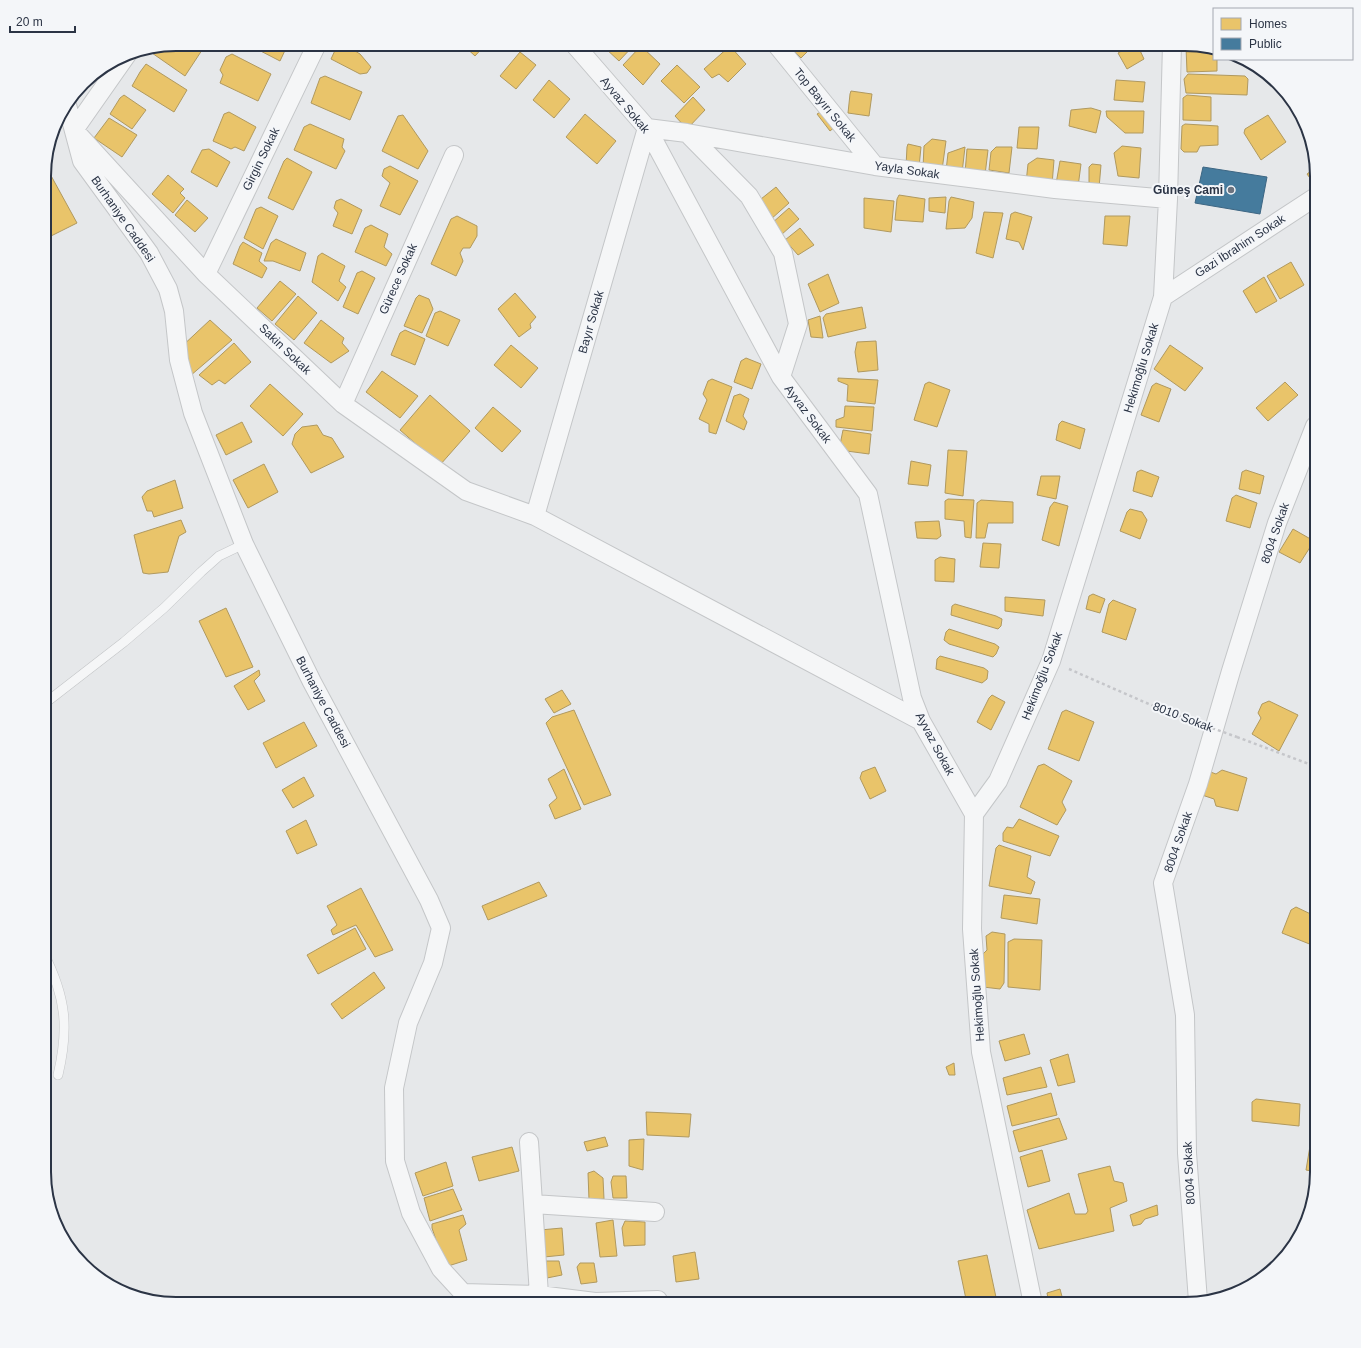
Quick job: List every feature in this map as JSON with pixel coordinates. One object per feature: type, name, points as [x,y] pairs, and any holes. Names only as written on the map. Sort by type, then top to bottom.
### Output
[{"type":"street","name":"Girgin Sokak","points":[[206,274],[314,51]]},
{"type":"street","name":"Ayvaz Sokak","points":[[580,51],[647,128],[781,377],[868,494],[912,698],[921,721],[974,814]]},
{"type":"street","name":"Top Bayırı Sokak","points":[[782,51],[875,166]]},
{"type":"street","name":"Hekimoğlu Sokak","points":[[1032,1297],[981,1052],[972,929],[974,814],[998,781],[1050,661],[1163,297],[1168,198],[1172,51]]},
{"type":"street","points":[[74,130],[120,64]]},
{"type":"street","name":"Burhaniye Caddesi","points":[[69,112],[82,161],[150,253],[168,289],[174,312],[179,360],[193,413],[244,544],[312,682],[425,893],[441,928],[433,963],[408,1023],[394,1088],[396,1161],[411,1213],[441,1269],[463,1297]]},
{"type":"street","name":"Yayla Sokak","points":[[647,128],[687,133],[875,166],[1055,189],[1168,198]]},
{"type":"street","name":"Bayır Sokak","points":[[535,516],[647,128]]},
{"type":"street","name":"Sakin Sokak","points":[[74,130],[206,274],[343,404],[466,491],[535,516],[921,721]]},
{"type":"street","points":[[687,133],[748,196],[783,254],[798,324],[781,377]]},
{"type":"street","name":"Gürece Sokak","points":[[343,404],[454,155]]},
{"type":"street","name":"Gazi İbrahim Sokak","points":[[1163,297],[1310,201]]},
{"type":"street","name":"8004 Sokak","points":[[1198,1296],[1187,1153],[1185,1015],[1163,883],[1198,784],[1277,523],[1310,439]]},
{"type":"street","points":[[529,1142],[539,1295]]},
{"type":"street","points":[[533,1204],[655,1212]]},
{"type":"street","points":[[489,1297],[539,1295],[555,1297]]},
{"type":"lane","points":[[51,699],[124,642],[164,608],[219,556],[244,544]]},
{"type":"lane","points":[[51,967],[60,991],[64,1010],[65,1032],[63,1054],[58,1075]]},
{"type":"path","name":"8010 Sokak","points":[[1050,661],[1167,712],[1310,764]]},
{"type":"building: Homes","points":[[201,51],[185,76],[152,53]]},
{"type":"building: Homes","points":[[261,51],[285,51],[280,61]]},
{"type":"building: Homes","points":[[335,51],[355,51],[360,54],[371,67],[367,73],[360,74],[331,59]]},
{"type":"building: Homes","points":[[470,51],[480,51],[475,56]]},
{"type":"building: Homes","points":[[608,51],[628,51],[619,61]]},
{"type":"building: Homes","points":[[636,51],[646,51],[660,64],[643,85],[623,65]]},
{"type":"building: Homes","points":[[724,51],[734,51],[746,64],[728,82],[719,74],[712,78],[704,69]]},
{"type":"building: Homes","points":[[794,51],[808,51],[801,58]]},
{"type":"building: Homes","points":[[1122,51],[1140,51],[1144,59],[1127,69],[1118,53]]},
{"type":"building: Homes","points":[[1186,51],[1213,54],[1213,60],[1217,60],[1217,71],[1187,72]]},
{"type":"building: Homes","points":[[520,52],[536,65],[516,89],[500,76]]},
{"type":"building: Homes","points":[[232,54],[271,74],[258,101],[220,83],[223,75],[220,70],[226,57]]},
{"type":"building: Homes","points":[[146,64],[187,90],[174,112],[132,86]]},
{"type":"building: Homes","points":[[677,65],[700,87],[684,103],[661,81]]},
{"type":"building: Homes","points":[[1188,74],[1245,76],[1248,79],[1247,95],[1186,93],[1184,79]]},
{"type":"building: Homes","points":[[325,76],[362,92],[350,120],[311,103],[320,78]]},
{"type":"building: Homes","points":[[549,80],[570,99],[554,118],[533,100]]},
{"type":"building: Homes","points":[[1116,80],[1145,82],[1143,102],[1114,100]]},
{"type":"building: Homes","points":[[851,91],[872,94],[869,116],[848,113]]},
{"type":"building: Homes","points":[[124,95],[146,110],[132,129],[110,114],[120,98]]},
{"type":"building: Homes","points":[[1187,95],[1211,97],[1211,121],[1183,120],[1183,98]]},
{"type":"building: Homes","points":[[693,97],[705,110],[687,129],[675,116]]},
{"type":"building: Homes","points":[[1091,108],[1101,111],[1096,133],[1069,126],[1071,110]]},
{"type":"building: Homes","points":[[824,110],[836,126],[830,131],[817,114]]},
{"type":"building: Homes","points":[[1106,111],[1144,111],[1143,133],[1125,133],[1107,117]]},
{"type":"building: Homes","points":[[229,112],[256,127],[244,151],[235,147],[231,149],[213,141],[224,114]]},
{"type":"building: Homes","points":[[585,114],[616,141],[597,164],[566,137]]},
{"type":"building: Homes","points":[[403,115],[428,151],[418,169],[382,151],[398,116]]},
{"type":"building: Homes","points":[[1268,115],[1286,142],[1261,160],[1244,133],[1245,129]]},
{"type":"building: Homes","points":[[109,118],[137,135],[122,157],[94,138]]},
{"type":"building: Homes","points":[[310,124],[344,139],[342,147],[345,151],[336,169],[294,150],[304,127]]},
{"type":"building: Homes","points":[[1185,124],[1218,126],[1218,145],[1200,146],[1197,152],[1184,152],[1181,149],[1182,126]]},
{"type":"building: Homes","points":[[1019,127],[1039,127],[1037,149],[1017,148]]},
{"type":"building: Homes","points":[[932,139],[946,141],[942,170],[923,168],[924,146]]},
{"type":"building: Homes","points":[[908,144],[921,147],[919,167],[906,166]]},
{"type":"building: Homes","points":[[1122,146],[1141,148],[1139,178],[1118,176],[1114,153]]},
{"type":"building: Homes","points":[[965,147],[962,173],[946,171],[948,153]]},
{"type":"building: Homes","points":[[996,147],[1012,147],[1009,173],[989,170],[991,152]]},
{"type":"building: Homes","points":[[209,149],[230,162],[217,187],[191,172],[202,150]]},
{"type":"building: Homes","points":[[967,149],[988,150],[985,175],[965,173]]},
{"type":"building: Homes","points":[[287,158],[312,172],[293,210],[268,198],[284,161]]},
{"type":"building: Homes","points":[[1037,158],[1054,160],[1052,185],[1026,183],[1028,164]]},
{"type":"building: Homes","points":[[1060,161],[1081,164],[1078,187],[1056,184]]},
{"type":"building: Homes","points":[[1092,164],[1101,165],[1099,188],[1089,185],[1089,167]]},
{"type":"building: Homes","points":[[390,166],[418,181],[400,215],[380,206],[390,183],[382,176],[384,169]]},
{"type":"building: Homes","points":[[168,175],[184,189],[180,193],[185,198],[173,213],[152,194]]},
{"type":"building: Homes","points":[[51,176],[77,223],[51,236]]},
{"type":"building: Homes","points":[[776,187],[789,203],[770,220],[756,203]]},
{"type":"building: Homes","points":[[899,195],[925,199],[923,222],[895,220],[897,199]]},
{"type":"building: Homes","points":[[946,197],[945,213],[929,211],[929,198]]},
{"type":"building: Homes","points":[[951,197],[974,202],[972,218],[965,228],[946,229],[949,201]]},
{"type":"building: Homes","points":[[864,198],[894,201],[891,232],[864,228]]},
{"type":"building: Homes","points":[[341,199],[362,210],[352,234],[333,226],[338,213],[334,208],[336,201]]},
{"type":"building: Homes","points":[[187,200],[208,218],[195,232],[175,215]]},
{"type":"building: Homes","points":[[261,207],[278,216],[263,249],[244,238],[256,209]]},
{"type":"building: Homes","points":[[789,208],[799,219],[781,235],[771,224]]},
{"type":"building: Homes","points":[[984,212],[1003,213],[993,258],[976,253]]},
{"type":"building: Homes","points":[[1015,212],[1032,217],[1023,250],[1019,242],[1006,239],[1011,214]]},
{"type":"building: Homes","points":[[457,216],[477,226],[477,236],[470,248],[463,248],[460,253],[463,261],[456,276],[431,264],[451,219]]},
{"type":"building: Homes","points":[[1105,216],[1130,216],[1127,246],[1103,244]]},
{"type":"building: Homes","points":[[371,225],[388,234],[384,247],[392,254],[386,266],[355,252],[365,228]]},
{"type":"building: Homes","points":[[800,228],[814,245],[798,255],[785,240]]},
{"type":"building: Homes","points":[[276,239],[306,253],[300,271],[273,261],[264,261],[271,243]]},
{"type":"building: Homes","points":[[243,242],[262,253],[259,261],[267,268],[262,278],[233,264]]},
{"type":"building: Homes","points":[[322,253],[345,266],[339,281],[346,287],[338,301],[312,282],[318,256]]},
{"type":"building: Homes","points":[[1291,262],[1304,285],[1280,299],[1267,276]]},
{"type":"building: Homes","points":[[362,271],[375,278],[358,314],[343,307],[357,273]]},
{"type":"building: Homes","points":[[828,274],[839,303],[820,312],[808,284]]},
{"type":"building: Homes","points":[[1264,277],[1277,301],[1256,313],[1243,291]]},
{"type":"building: Homes","points":[[280,281],[296,294],[272,321],[257,308]]},
{"type":"building: Homes","points":[[515,293],[536,317],[530,324],[531,328],[519,337],[498,309]]},
{"type":"building: Homes","points":[[419,295],[429,299],[433,309],[422,333],[404,326],[416,298]]},
{"type":"building: Homes","points":[[298,296],[317,313],[294,340],[275,324]]},
{"type":"building: Homes","points":[[862,307],[866,328],[828,337],[823,318],[826,314]]},
{"type":"building: Homes","points":[[440,311],[460,320],[448,346],[426,336],[435,313]]},
{"type":"building: Homes","points":[[820,316],[823,338],[811,337],[808,320]]},
{"type":"building: Homes","points":[[210,320],[232,340],[190,376],[179,349]]},
{"type":"building: Homes","points":[[321,320],[344,338],[342,343],[349,351],[331,363],[304,343]]},
{"type":"building: Homes","points":[[405,330],[425,339],[415,365],[391,355],[400,333]]},
{"type":"building: Homes","points":[[876,341],[878,370],[858,372],[855,352],[857,342]]},
{"type":"building: Homes","points":[[234,343],[251,362],[225,384],[219,380],[212,385],[199,375]]},
{"type":"building: Homes","points":[[511,345],[538,368],[521,388],[494,365]]},
{"type":"building: Homes","points":[[1170,345],[1203,368],[1185,391],[1154,369]]},
{"type":"building: Homes","points":[[746,358],[761,364],[752,389],[734,382],[741,361]]},
{"type":"building: Homes","points":[[382,371],[418,396],[400,418],[366,392]]},
{"type":"building: Homes","points":[[838,378],[878,380],[875,404],[847,401],[848,385],[838,381]]},
{"type":"building: Homes","points":[[712,379],[732,387],[716,434],[709,432],[709,424],[699,419],[707,400],[703,394],[708,381]]},
{"type":"building: Homes","points":[[929,382],[950,390],[937,427],[914,420],[925,384]]},
{"type":"building: Homes","points":[[1285,382],[1298,395],[1268,421],[1256,408]]},
{"type":"building: Homes","points":[[1156,383],[1171,389],[1159,422],[1141,415],[1152,386]]},
{"type":"building: Homes","points":[[270,384],[303,414],[283,436],[250,406]]},
{"type":"building: Homes","points":[[740,394],[749,399],[743,416],[747,422],[744,430],[726,421],[734,396]]},
{"type":"building: Homes","points":[[430,395],[470,431],[440,465],[400,430]]},
{"type":"building: Homes","points":[[845,406],[874,407],[872,431],[836,427],[836,420],[844,417]]},
{"type":"building: Homes","points":[[493,407],[521,431],[502,452],[475,428]]},
{"type":"building: Homes","points":[[1062,421],[1085,429],[1080,449],[1056,440],[1059,424]]},
{"type":"building: Homes","points":[[242,422],[252,442],[226,455],[216,435]]},
{"type":"building: Homes","points":[[317,425],[323,435],[332,438],[344,457],[311,473],[292,444],[295,434],[302,427]]},
{"type":"building: Homes","points":[[843,430],[871,434],[869,454],[839,450]]},
{"type":"building: Homes","points":[[948,450],[967,451],[963,496],[945,493]]},
{"type":"building: Homes","points":[[911,461],[931,465],[928,486],[908,484]]},
{"type":"building: Homes","points":[[264,464],[278,492],[248,508],[233,480]]},
{"type":"building: Homes","points":[[1141,470],[1159,477],[1152,497],[1133,491],[1137,472]]},
{"type":"building: Homes","points":[[1246,470],[1264,476],[1260,494],[1239,489],[1242,472]]},
{"type":"building: Homes","points":[[1041,476],[1060,476],[1056,499],[1037,495]]},
{"type":"building: Homes","points":[[175,480],[183,508],[154,517],[152,511],[147,511],[142,497],[147,491]]},
{"type":"building: Homes","points":[[1236,495],[1257,503],[1250,528],[1226,521],[1232,498]]},
{"type":"building: Homes","points":[[948,499],[974,500],[971,538],[965,537],[964,521],[945,519],[945,501]]},
{"type":"building: Homes","points":[[981,500],[1013,502],[1013,523],[988,523],[985,538],[976,538],[977,503]]},
{"type":"building: Homes","points":[[1054,502],[1068,506],[1059,546],[1042,540],[1050,507]]},
{"type":"building: Homes","points":[[1130,509],[1142,512],[1147,520],[1140,539],[1120,531],[1127,512]]},
{"type":"building: Homes","points":[[181,520],[186,532],[179,536],[168,572],[149,574],[143,573],[134,535]]},
{"type":"building: Homes","points":[[939,521],[941,536],[937,539],[917,538],[915,522]]},
{"type":"building: Homes","points":[[1293,529],[1310,539],[1310,547],[1300,563],[1279,552]]},
{"type":"building: Homes","points":[[983,543],[1001,544],[999,568],[980,567]]},
{"type":"building: Homes","points":[[940,557],[955,559],[954,582],[935,581],[935,560]]},
{"type":"building: Homes","points":[[1093,594],[1105,599],[1100,613],[1086,609],[1089,596]]},
{"type":"building: Homes","points":[[1005,597],[1045,600],[1043,616],[1005,611]]},
{"type":"building: Homes","points":[[1113,600],[1136,609],[1126,640],[1102,632],[1109,604]]},
{"type":"building: Homes","points":[[955,604],[996,616],[1002,619],[1001,626],[998,629],[951,615],[952,606]]},
{"type":"building: Homes","points":[[226,608],[253,667],[226,677],[199,621]]},
{"type":"building: Homes","points":[[949,629],[995,644],[999,647],[996,654],[993,657],[949,644],[944,640],[946,632]]},
{"type":"building: Homes","points":[[940,656],[984,668],[988,671],[987,679],[982,683],[936,669],[937,659]]},
{"type":"building: Homes","points":[[259,670],[260,675],[254,681],[265,701],[248,710],[234,686]]},
{"type":"building: Homes","points":[[562,690],[571,704],[554,713],[545,699]]},
{"type":"building: Homes","points":[[992,695],[1005,702],[991,730],[977,722]]},
{"type":"building: Homes","points":[[1269,701],[1298,715],[1279,751],[1252,734],[1261,718],[1258,713],[1262,704]]},
{"type":"building: Homes","points":[[574,710],[611,795],[584,805],[546,723],[552,717]]},
{"type":"building: Homes","points":[[1066,710],[1094,722],[1079,761],[1048,749],[1062,712]]},
{"type":"building: Homes","points":[[304,722],[317,746],[276,768],[263,743]]},
{"type":"building: Homes","points":[[1044,764],[1072,781],[1062,802],[1066,810],[1057,825],[1020,807],[1038,766]]},
{"type":"building: Homes","points":[[875,767],[886,791],[870,799],[860,778],[862,772]]},
{"type":"building: Homes","points":[[564,769],[581,809],[555,819],[549,805],[557,798],[548,779]]},
{"type":"building: Homes","points":[[1205,770],[1216,774],[1222,770],[1247,778],[1238,811],[1216,806],[1214,799],[1196,793]]},
{"type":"building: Homes","points":[[304,777],[314,796],[293,808],[282,790]]},
{"type":"building: Homes","points":[[1019,819],[1059,836],[1050,856],[1003,841],[1003,833],[1007,827],[1013,828]]},
{"type":"building: Homes","points":[[306,820],[317,845],[297,854],[286,831]]},
{"type":"building: Homes","points":[[999,845],[1031,856],[1027,877],[1035,882],[1031,894],[989,886],[996,848]]},
{"type":"building: Homes","points":[[539,882],[547,896],[488,920],[482,906]]},
{"type":"building: Homes","points":[[361,888],[393,950],[375,957],[356,925],[333,935],[331,930],[337,925],[327,906]]},
{"type":"building: Homes","points":[[1004,895],[1040,899],[1037,924],[1001,918]]},
{"type":"building: Homes","points":[[1296,907],[1310,914],[1310,944],[1282,933],[1291,910]]},
{"type":"building: Homes","points":[[355,928],[366,949],[318,974],[307,955]]},
{"type":"building: Homes","points":[[992,932],[1005,934],[1004,983],[1000,989],[983,987],[982,955],[987,950],[986,936]]},
{"type":"building: Homes","points":[[1014,939],[1042,940],[1040,990],[1008,987],[1008,942]]},
{"type":"building: Homes","points":[[374,972],[385,988],[342,1019],[331,1004]]},
{"type":"building: Homes","points":[[1024,1034],[1030,1054],[1005,1061],[999,1041]]},
{"type":"building: Homes","points":[[1068,1054],[1075,1082],[1058,1086],[1050,1060]]},
{"type":"building: Homes","points":[[954,1063],[955,1075],[949,1075],[946,1067]]},
{"type":"building: Homes","points":[[1041,1067],[1047,1087],[1007,1095],[1003,1078]]},
{"type":"building: Homes","points":[[1051,1093],[1057,1115],[1012,1126],[1007,1106]]},
{"type":"building: Homes","points":[[1256,1099],[1300,1104],[1299,1126],[1252,1121],[1252,1102]]},
{"type":"building: Homes","points":[[646,1112],[691,1114],[689,1137],[647,1135]]},
{"type":"building: Homes","points":[[1059,1118],[1067,1139],[1019,1152],[1013,1131]]},
{"type":"building: Homes","points":[[605,1137],[608,1146],[587,1151],[584,1142]]},
{"type":"building: Homes","points":[[644,1139],[643,1170],[629,1166],[629,1140]]},
{"type":"building: Homes","points":[[1310,1146],[1310,1171],[1306,1170]]},
{"type":"building: Homes","points":[[512,1147],[519,1171],[479,1181],[472,1157]]},
{"type":"building: Homes","points":[[1042,1150],[1050,1181],[1028,1187],[1020,1157]]},
{"type":"building: Homes","points":[[446,1162],[453,1186],[423,1196],[415,1173]]},
{"type":"building: Homes","points":[[1110,1166],[1114,1181],[1123,1183],[1127,1201],[1110,1208],[1114,1231],[1039,1249],[1027,1210],[1069,1193],[1075,1214],[1086,1214],[1088,1211],[1078,1174]]},
{"type":"building: Homes","points":[[594,1171],[603,1178],[604,1199],[589,1200],[588,1173]]},
{"type":"building: Homes","points":[[613,1176],[626,1176],[627,1198],[613,1198],[611,1182]]},
{"type":"building: Homes","points":[[453,1189],[462,1210],[430,1221],[424,1198]]},
{"type":"building: Homes","points":[[1157,1205],[1158,1215],[1145,1219],[1141,1224],[1133,1226],[1130,1215]]},
{"type":"building: Homes","points":[[463,1215],[466,1224],[459,1230],[467,1260],[445,1267],[432,1224]]},
{"type":"building: Homes","points":[[613,1220],[617,1256],[600,1257],[596,1223]]},
{"type":"building: Homes","points":[[625,1221],[645,1222],[645,1245],[624,1246],[622,1228]]},
{"type":"building: Homes","points":[[562,1228],[564,1255],[544,1257],[540,1230]]},
{"type":"building: Homes","points":[[695,1252],[699,1279],[676,1282],[673,1256]]},
{"type":"building: Homes","points":[[987,1255],[996,1297],[966,1297],[958,1261]]},
{"type":"building: Homes","points":[[546,1261],[559,1261],[562,1275],[547,1278]]},
{"type":"building: Homes","points":[[580,1263],[594,1263],[597,1282],[581,1284],[577,1267]]},
{"type":"building: Homes","points":[[1060,1289],[1062,1297],[1048,1297],[1047,1293]]},
{"type":"building: Public","name":"Güneş Cami","points":[[1203,167],[1267,177],[1260,214],[1195,203]]},
{"type":"place","name":"Güneş Cami","points":[[1231,190]]}]
